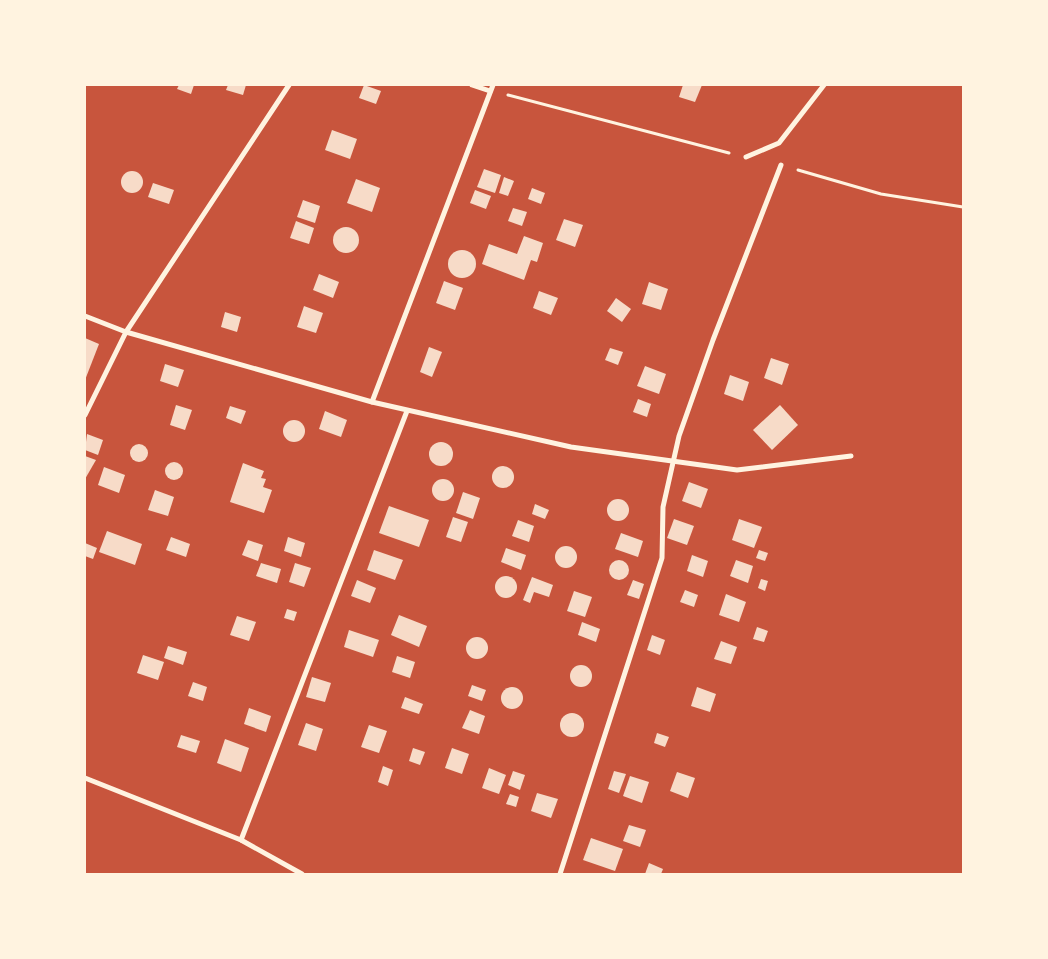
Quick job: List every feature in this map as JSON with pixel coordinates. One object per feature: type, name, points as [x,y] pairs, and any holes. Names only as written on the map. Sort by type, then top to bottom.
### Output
[{"type":"street","points":[[85,415],[126,332],[289,85]]},
{"type":"street","points":[[372,402],[491,88],[472,85]]},
{"type":"street","points":[[746,157],[779,144],[824,85]]},
{"type":"street","points":[[560,874],[662,558],[663,507],[672,461],[713,340],[781,166]]},
{"type":"street","points":[[85,316],[126,332],[372,402],[571,448],[737,470],[851,456]]},
{"type":"street","points":[[240,840],[407,411]]},
{"type":"street","points":[[85,778],[240,840],[302,874]]},
{"type":"building","points":[[179,85],[194,85],[191,94],[177,89]]},
{"type":"building","points":[[228,85],[246,85],[243,95],[226,90]]},
{"type":"building","points":[[364,85],[381,91],[376,104],[359,98]]},
{"type":"building","points":[[683,85],[702,85],[695,102],[679,97]]},
{"type":"building","points":[[332,130],[357,139],[350,159],[325,150]]},
{"type":"building","points":[[484,169],[501,175],[495,193],[477,187]]},
{"type":"building","points":[[132,171],[140,174],[143,182],[140,190],[132,193],[124,190],[121,182],[124,174]]},
{"type":"building","points":[[504,177],[514,181],[508,196],[499,193]]},
{"type":"building","points":[[356,179],[380,188],[372,212],[347,203]]},
{"type":"building","points":[[153,183],[174,190],[169,204],[148,197]]},
{"type":"building","points":[[532,188],[545,193],[541,204],[528,199]]},
{"type":"building","points":[[475,190],[491,196],[486,209],[470,203]]},
{"type":"building","points":[[303,200],[320,206],[315,223],[297,217]]},
{"type":"building","points":[[513,208],[527,212],[522,226],[508,221]]},
{"type":"building","points":[[564,219],[583,225],[575,247],[556,240]]},
{"type":"building","points":[[296,221],[314,228],[309,244],[290,238]]},
{"type":"building","points":[[346,227],[355,231],[359,240],[355,249],[346,253],[337,249],[333,240],[337,231]]},
{"type":"building","points":[[524,236],[543,243],[537,262],[531,260],[524,280],[482,264],[489,244],[517,254]]},
{"type":"building","points":[[462,250],[472,254],[476,264],[472,274],[462,278],[452,274],[448,264],[452,254]]},
{"type":"building","points":[[319,274],[339,282],[333,298],[313,290]]},
{"type":"building","points":[[444,281],[463,288],[455,310],[436,303]]},
{"type":"building","points":[[649,282],[668,289],[661,310],[642,304]]},
{"type":"building","points":[[539,291],[558,298],[551,315],[533,308]]},
{"type":"building","points":[[616,298],[631,309],[622,322],[607,311]]},
{"type":"building","points":[[304,306],[323,313],[316,333],[297,327]]},
{"type":"building","points":[[225,312],[241,317],[237,332],[221,327]]},
{"type":"building","points":[[85,338],[99,344],[85,380]]},
{"type":"building","points":[[429,347],[442,352],[432,377],[420,372]]},
{"type":"building","points":[[610,348],[623,352],[618,365],[605,360]]},
{"type":"building","points":[[771,358],[789,364],[782,385],[764,378]]},
{"type":"building","points":[[165,364],[184,370],[178,387],[160,381]]},
{"type":"building","points":[[645,366],[666,374],[659,394],[637,386]]},
{"type":"building","points":[[730,375],[749,382],[743,401],[724,394]]},
{"type":"building","points":[[638,399],[651,404],[647,417],[633,412]]},
{"type":"building","points":[[176,405],[192,410],[185,430],[170,425]]},
{"type":"building","points":[[780,405],[798,425],[772,450],[753,430]]},
{"type":"building","points":[[230,406],[246,411],[241,424],[226,418]]},
{"type":"building","points":[[325,411],[347,420],[341,437],[319,429]]},
{"type":"building","points":[[294,420],[302,423],[305,431],[302,439],[294,442],[286,439],[283,431],[286,423]]},
{"type":"building","points":[[87,434],[103,440],[98,455],[85,450]]},
{"type":"building","points":[[441,442],[449,446],[453,454],[449,462],[441,466],[433,462],[429,454],[433,446]]},
{"type":"building","points":[[139,444],[145,447],[148,453],[145,459],[139,462],[133,459],[130,453],[133,447]]},
{"type":"building","points":[[85,456],[96,460],[85,479]]},
{"type":"building","points":[[174,462],[180,465],[183,471],[180,477],[174,480],[168,477],[165,471],[168,465]]},
{"type":"building","points":[[243,463],[264,471],[261,478],[266,479],[263,487],[272,490],[264,513],[230,502]]},
{"type":"building","points":[[499,466],[507,466],[514,473],[514,481],[507,488],[499,488],[492,481],[492,473]]},
{"type":"building","points":[[104,467],[125,475],[119,493],[98,485]]},
{"type":"building","points":[[439,479],[447,479],[454,486],[454,494],[447,501],[439,501],[432,494],[432,486]]},
{"type":"building","points":[[689,482],[708,489],[701,508],[682,501]]},
{"type":"building","points":[[155,490],[174,497],[168,516],[148,510]]},
{"type":"building","points":[[463,492],[480,498],[473,519],[456,513]]},
{"type":"building","points":[[614,499],[622,499],[629,506],[629,514],[622,521],[614,521],[607,514],[607,506]]},
{"type":"building","points":[[535,504],[549,510],[545,519],[532,514]]},
{"type":"building","points":[[389,506],[429,520],[419,547],[379,533]]},
{"type":"building","points":[[453,517],[468,522],[461,542],[446,537]]},
{"type":"building","points":[[674,519],[694,526],[687,545],[667,538]]},
{"type":"building","points":[[739,519],[762,527],[754,548],[732,540]]},
{"type":"building","points":[[518,520],[534,526],[529,542],[512,536]]},
{"type":"building","points":[[107,531],[142,544],[135,565],[99,552]]},
{"type":"building","points":[[621,533],[643,541],[638,557],[615,549]]},
{"type":"building","points":[[171,537],[190,544],[186,557],[166,550]]},
{"type":"building","points":[[288,537],[305,543],[301,557],[284,551]]},
{"type":"building","points":[[248,540],[263,545],[258,561],[242,555]]},
{"type":"building","points":[[85,543],[97,548],[93,559],[85,556]]},
{"type":"building","points":[[566,546],[574,549],[577,557],[574,565],[566,568],[558,565],[555,557],[558,549]]},
{"type":"building","points":[[506,548],[526,555],[521,570],[501,562]]},
{"type":"building","points":[[374,550],[403,560],[395,580],[367,570]]},
{"type":"building","points":[[759,550],[768,553],[765,561],[756,558]]},
{"type":"building","points":[[692,555],[708,561],[703,577],[687,571]]},
{"type":"building","points":[[619,560],[626,563],[629,570],[626,577],[619,580],[612,577],[609,570],[612,563]]},
{"type":"building","points":[[736,560],[753,566],[748,583],[730,576]]},
{"type":"building","points":[[261,563],[281,569],[277,583],[256,576]]},
{"type":"building","points":[[295,563],[311,568],[304,587],[289,582]]},
{"type":"building","points":[[506,576],[514,579],[517,587],[514,595],[506,598],[498,595],[495,587],[498,579]]},
{"type":"building","points":[[532,577],[553,585],[549,597],[534,592],[530,603],[523,600]]},
{"type":"building","points":[[761,579],[768,581],[765,591],[758,588]]},
{"type":"building","points":[[357,580],[376,588],[370,603],[351,596]]},
{"type":"building","points":[[633,580],[644,584],[639,599],[627,595]]},
{"type":"building","points":[[685,590],[698,595],[694,607],[680,602]]},
{"type":"building","points":[[574,591],[592,597],[585,617],[567,611]]},
{"type":"building","points":[[726,594],[746,602],[739,622],[719,615]]},
{"type":"building","points":[[287,609],[297,612],[294,621],[284,618]]},
{"type":"building","points":[[399,615],[427,626],[419,647],[391,635]]},
{"type":"building","points":[[237,616],[256,622],[249,641],[230,635]]},
{"type":"building","points":[[582,622],[600,629],[596,642],[578,635]]},
{"type":"building","points":[[757,627],[768,631],[764,642],[753,639]]},
{"type":"building","points":[[349,630],[379,640],[373,657],[344,647]]},
{"type":"building","points":[[652,635],[665,640],[660,655],[647,650]]},
{"type":"building","points":[[473,637],[481,637],[488,644],[488,652],[481,659],[473,659],[466,652],[466,644]]},
{"type":"building","points":[[721,641],[737,647],[731,664],[714,659]]},
{"type":"building","points":[[168,646],[187,652],[183,665],[164,658]]},
{"type":"building","points":[[143,655],[164,662],[158,680],[137,673]]},
{"type":"building","points":[[397,656],[415,662],[410,678],[392,672]]},
{"type":"building","points":[[577,665],[585,665],[592,672],[592,680],[585,687],[577,687],[570,680],[570,672]]},
{"type":"building","points":[[312,677],[331,683],[325,702],[306,697]]},
{"type":"building","points":[[193,682],[207,687],[203,701],[188,696]]},
{"type":"building","points":[[472,685],[486,690],[482,701],[468,696]]},
{"type":"building","points":[[512,687],[520,690],[523,698],[520,706],[512,709],[504,706],[501,698],[504,690]]},
{"type":"building","points":[[697,687],[716,694],[710,712],[691,706]]},
{"type":"building","points":[[405,697],[423,704],[419,714],[401,708]]},
{"type":"building","points":[[249,708],[271,716],[266,732],[244,724]]},
{"type":"building","points":[[470,710],[485,716],[479,734],[462,728]]},
{"type":"building","points":[[572,713],[580,717],[584,725],[580,733],[572,737],[564,733],[560,725],[564,717]]},
{"type":"building","points":[[306,723],[323,729],[316,751],[298,745]]},
{"type":"building","points":[[369,725],[387,731],[379,753],[361,747]]},
{"type":"building","points":[[657,733],[669,737],[665,747],[654,743]]},
{"type":"building","points":[[181,735],[200,741],[196,753],[177,747]]},
{"type":"building","points":[[225,739],[249,748],[241,772],[217,763]]},
{"type":"building","points":[[413,748],[425,752],[420,765],[409,761]]},
{"type":"building","points":[[452,748],[469,754],[462,774],[445,768]]},
{"type":"building","points":[[383,766],[393,770],[388,786],[378,782]]},
{"type":"building","points":[[489,768],[506,775],[499,794],[482,788]]},
{"type":"building","points":[[513,771],[525,775],[520,790],[508,785]]},
{"type":"building","points":[[614,771],[626,774],[619,793],[608,789]]},
{"type":"building","points":[[677,772],[695,778],[688,798],[670,791]]},
{"type":"building","points":[[630,776],[649,782],[642,803],[623,796]]},
{"type":"building","points":[[537,793],[558,799],[551,818],[531,811]]},
{"type":"building","points":[[510,794],[519,797],[516,807],[506,804]]},
{"type":"building","points":[[629,825],[646,830],[640,847],[623,841]]},
{"type":"building","points":[[591,838],[623,849],[615,871],[583,860]]},
{"type":"building","points":[[649,863],[663,869],[661,874],[645,874]]}]
